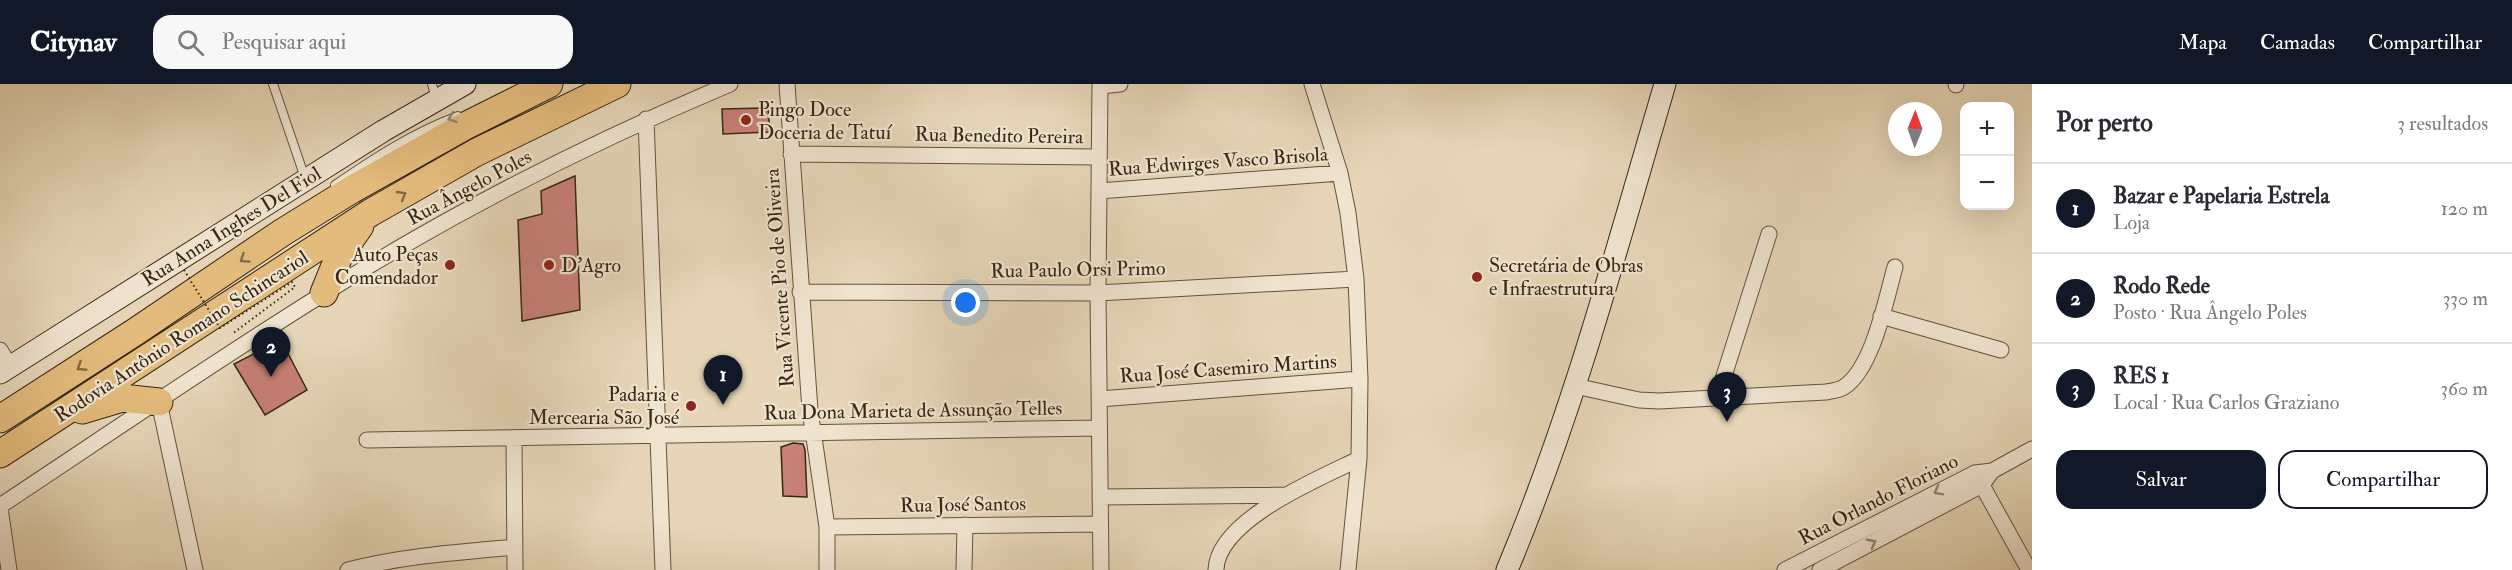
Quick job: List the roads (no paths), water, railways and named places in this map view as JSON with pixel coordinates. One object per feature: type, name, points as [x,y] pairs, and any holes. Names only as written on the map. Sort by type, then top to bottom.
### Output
[{"type":"highway","name":"Rodovia Antônio Romano Schincariol","points":[[0,419],[135,332],[283,232],[419,151],[548,84]]},
{"type":"highway","name":"Rodovia Antônio Romano Schincariol","points":[[0,454],[370,213],[486,147],[617,84]]},
{"type":"highway","points":[[324,293],[339,256],[370,213]]},
{"type":"highway","points":[[49,421],[115,400],[136,398],[159,402]]},
{"type":"street","name":"Rua Anna Inghes Del Fiol","points":[[3,361],[305,180],[434,92],[465,84]]},
{"type":"street","name":"Rua Ângelo Poles","points":[[0,507],[324,293],[485,200],[646,119],[730,84]]},
{"type":"street","name":"Rua Vicente Pio de Oliveira","points":[[787,84],[800,292],[813,433],[827,527],[827,570]]},
{"type":"street","points":[[1101,570],[1098,293],[1100,85],[1120,84]]},
{"type":"street","points":[[1312,84],[1340,173],[1348,213],[1356,279],[1360,379],[1359,459],[1348,570]]},
{"type":"street","points":[[1509,569],[1575,386],[1665,84]]},
{"type":"street","points":[[646,119],[663,570]]},
{"type":"street","name":"Rua Benedito Pereira","points":[[791,154],[1099,157]]},
{"type":"street","name":"Rua Edwirges Vasco Brisola","points":[[1099,191],[1340,173]]},
{"type":"street","points":[[1717,398],[1769,234]]},
{"type":"street","points":[[1575,386],[1639,400],[1659,401],[1827,392],[1844,387],[1857,374],[1867,356],[1895,267]]},
{"type":"street","name":"Rua Paulo Orsi Primo","points":[[800,292],[1098,293],[1356,279]]},
{"type":"street","points":[[1881,316],[2001,350]]},
{"type":"street","name":"Rua José Casemiro Martins","points":[[1099,399],[1360,379]]},
{"type":"street","points":[[159,402],[195,570]]},
{"type":"street","name":"Rua Dona Marieta de Assunção Telles","points":[[367,440],[1100,428]]},
{"type":"street","points":[[514,438],[515,570]]},
{"type":"street","name":"Rua Orlando Floriano","points":[[1820,570],[2032,449]]},
{"type":"street","points":[[1216,570],[1220,550],[1228,538],[1285,495],[1359,459]]},
{"type":"street","points":[[1978,479],[2029,570]]},
{"type":"street","name":"Rua Orlando Floriano","points":[[1785,570],[1978,479]]},
{"type":"street","points":[[1100,497],[1285,495]]},
{"type":"street","points":[[0,507],[9,570]]},
{"type":"street","name":"Rua José Santos","points":[[827,527],[1100,524]]},
{"type":"street","points":[[964,570],[965,525]]},
{"type":"street","points":[[348,570],[430,555],[515,547]]},
{"type":"lane","points":[[273,84],[305,180]]},
{"type":"lane","points":[[484,107],[548,84]]},
{"type":"lane","points":[[331,187],[379,155],[442,122],[463,114]]},
{"type":"lane","points":[[283,232],[315,202]]},
{"type":"place","name":"Pingo Doce Doceria de Tatuí","points":[[746,120]]},
{"type":"place","name":"Auto Peças Comendador","points":[[450,265]]},
{"type":"place","name":"D'Agro","points":[[549,265]]},
{"type":"place","name":"Secretária de Obras e Infraestrutura","points":[[1477,277]]},
{"type":"place","name":"Rodo Rede","points":[[271,377]]},
{"type":"place","name":"Bazar e Papelaria Estrela","points":[[723,405]]},
{"type":"place","name":"Padaria e Mercearia São José","points":[[691,406]]},
{"type":"place","name":"RES 1","points":[[1727,422]]}]
